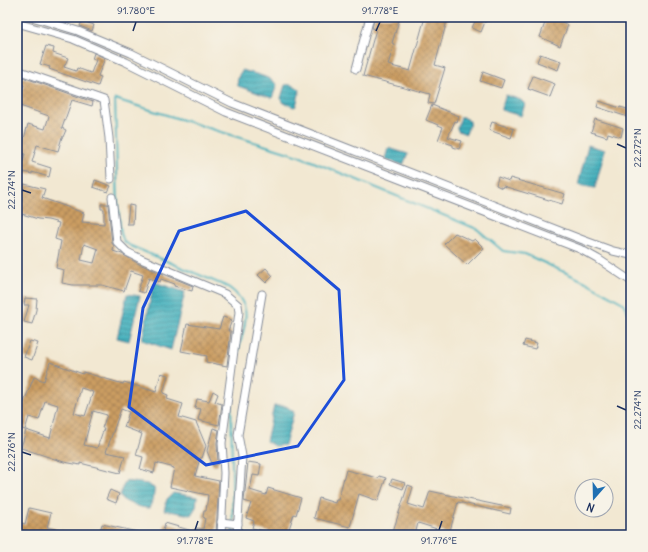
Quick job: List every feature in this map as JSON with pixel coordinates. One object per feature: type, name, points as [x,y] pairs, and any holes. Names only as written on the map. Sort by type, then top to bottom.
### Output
[{"type":"street","points":[[32,17],[78,31],[131,53],[232,103],[583,240],[613,251],[631,255]]},
{"type":"street","points":[[356,70],[370,17]]},
{"type":"street","points":[[17,23],[73,39],[126,62],[226,112],[580,249],[631,281]]},
{"type":"street","points":[[17,70],[104,100],[109,138],[111,179]]},
{"type":"street","points":[[112,197],[117,242],[127,252],[225,294],[238,305],[239,312],[222,443],[224,473],[221,535]]},
{"type":"street","points":[[237,535],[242,456],[238,435],[262,294]]},
{"type":"street","points":[[221,522],[238,524]]},
{"type":"highlighted area","points":[[246,211],[339,290],[344,380],[298,446],[206,465],[129,407],[143,308],[179,231]]},
{"type":"water","points":[[243,70],[271,79],[277,85],[272,98],[238,86],[238,77]]},
{"type":"water","points":[[285,85],[297,87],[300,90],[296,106],[294,107],[282,102],[281,98]]},
{"type":"water","points":[[506,95],[521,100],[525,104],[521,116],[501,110]]},
{"type":"water","points":[[461,117],[470,121],[466,134],[458,131],[457,128]]},
{"type":"water","points":[[588,145],[605,150],[595,188],[578,185]]},
{"type":"water","points":[[388,148],[408,154],[403,165],[385,159]]},
{"type":"water","points":[[154,282],[185,292],[171,350],[142,340]]},
{"type":"water","points":[[127,294],[140,296],[129,341],[117,338]]},
{"type":"water","points":[[274,406],[286,406],[294,412],[285,445],[274,446],[266,441]]},
{"type":"water","points":[[126,481],[147,484],[154,488],[153,498],[149,508],[133,505],[120,497],[122,488]]},
{"type":"water","points":[[173,493],[197,497],[196,507],[191,515],[164,510],[167,499]]},
{"type":"building","points":[[375,17],[400,17],[392,43],[394,44],[388,65],[410,71],[425,17],[448,17],[435,65],[445,68],[434,104],[428,103],[430,94],[363,76],[376,29],[372,28]]},
{"type":"building","points":[[477,17],[487,17],[481,32],[472,28]]},
{"type":"building","points":[[547,17],[551,17],[568,25],[560,46],[540,37]]},
{"type":"building","points":[[82,21],[94,25],[92,31],[80,26]]},
{"type":"building","points":[[46,46],[54,48],[53,53],[68,58],[64,67],[76,71],[77,68],[91,73],[96,60],[92,59],[94,53],[105,58],[98,76],[101,77],[98,86],[49,69],[50,67],[40,64]]},
{"type":"building","points":[[540,54],[561,61],[558,70],[537,62]]},
{"type":"building","points":[[483,72],[504,80],[501,88],[480,81]]},
{"type":"building","points":[[17,75],[93,102],[92,106],[72,100],[62,128],[66,130],[62,137],[58,151],[37,145],[32,162],[51,168],[49,177],[32,172],[32,174],[20,171],[25,154],[20,153],[28,124],[45,129],[49,116],[17,105],[24,85],[17,83]]},
{"type":"building","points":[[533,76],[555,84],[550,97],[528,89]]},
{"type":"building","points":[[599,101],[631,110],[631,118],[597,107]]},
{"type":"building","points":[[432,105],[459,116],[457,122],[455,121],[448,137],[462,141],[459,149],[453,147],[453,145],[438,140],[443,127],[426,120]]},
{"type":"building","points":[[595,119],[623,128],[621,137],[608,133],[607,137],[591,132]]},
{"type":"building","points":[[492,122],[514,129],[511,138],[489,130]]},
{"type":"building","points":[[498,177],[509,181],[510,178],[565,194],[562,204],[503,186],[502,188],[496,185]]},
{"type":"building","points":[[95,180],[111,186],[108,192],[93,187]]},
{"type":"building","points":[[24,184],[45,189],[42,198],[84,213],[82,222],[104,224],[104,209],[101,209],[101,204],[108,204],[112,243],[114,246],[113,251],[122,254],[139,264],[193,286],[192,291],[174,286],[175,284],[161,279],[160,282],[149,278],[144,293],[138,291],[143,275],[131,271],[124,291],[102,285],[73,285],[62,283],[64,270],[56,268],[61,241],[55,239],[59,223],[22,214],[19,226],[17,226],[17,201],[21,202]],"holes":[[[84,244],[98,249],[94,263],[81,260]]]},
{"type":"building","points":[[129,205],[134,206],[133,224],[127,224]]},
{"type":"building","points":[[455,233],[472,241],[475,239],[484,248],[467,265],[444,244]]},
{"type":"building","points":[[266,268],[273,276],[266,283],[258,275]]},
{"type":"building","points":[[25,298],[37,299],[32,324],[24,322],[29,305],[24,305]]},
{"type":"building","points":[[223,317],[232,320],[228,331],[231,331],[227,366],[206,362],[207,356],[181,351],[187,324],[219,329]]},
{"type":"building","points":[[525,340],[537,343],[535,349],[523,346]]},
{"type":"building","points":[[30,341],[38,343],[32,360],[24,357]]},
{"type":"building","points":[[50,362],[83,374],[83,372],[123,384],[124,382],[156,392],[161,373],[168,375],[163,393],[168,395],[167,399],[183,404],[179,417],[196,422],[206,446],[202,458],[200,458],[195,476],[219,481],[216,535],[162,535],[165,523],[196,532],[197,528],[203,529],[205,518],[203,517],[204,511],[206,511],[208,495],[170,487],[174,468],[156,463],[154,473],[140,469],[143,457],[136,455],[142,434],[124,427],[129,412],[121,409],[106,452],[125,456],[120,473],[80,463],[80,465],[64,462],[21,448],[26,430],[50,438],[58,405],[45,401],[39,420],[29,417],[25,430],[17,427],[17,419],[34,377],[44,381]],"holes":[[[81,388],[93,392],[85,416],[74,413]],[[93,411],[107,415],[97,448],[84,445]]]},
{"type":"building","points":[[213,391],[218,394],[215,402],[222,404],[219,425],[198,420],[201,409],[195,408],[197,399],[209,401]]},
{"type":"building","points":[[213,428],[219,430],[217,443],[218,464],[213,466],[207,451]]},
{"type":"building","points":[[248,462],[261,464],[259,476],[253,475],[250,490],[266,495],[268,488],[301,498],[296,515],[294,514],[287,535],[268,535],[269,532],[252,528],[254,521],[246,518],[251,503],[244,501]]},
{"type":"building","points":[[346,470],[378,478],[379,476],[386,478],[378,501],[359,494],[350,527],[314,518],[319,498],[335,503],[336,500],[338,500]]},
{"type":"building","points":[[392,479],[405,483],[403,489],[390,484]]},
{"type":"building","points":[[408,485],[413,487],[408,504],[424,509],[430,491],[511,508],[510,514],[458,502],[449,534],[418,523],[415,535],[393,531]]},
{"type":"building","points":[[110,490],[119,494],[116,503],[106,499]]},
{"type":"building","points":[[29,508],[51,513],[47,527],[73,533],[73,535],[17,535],[17,522],[25,524]]},
{"type":"building","points":[[102,524],[142,533],[142,535],[99,535]]},
{"type":"waterway","points":[[237,356],[246,318],[242,302],[237,295],[228,287],[124,242],[121,233],[118,208],[115,99],[299,156],[477,229],[503,251],[525,254],[586,282],[623,303],[631,318]]},
{"type":"waterway","points":[[231,396],[233,535]]}]
